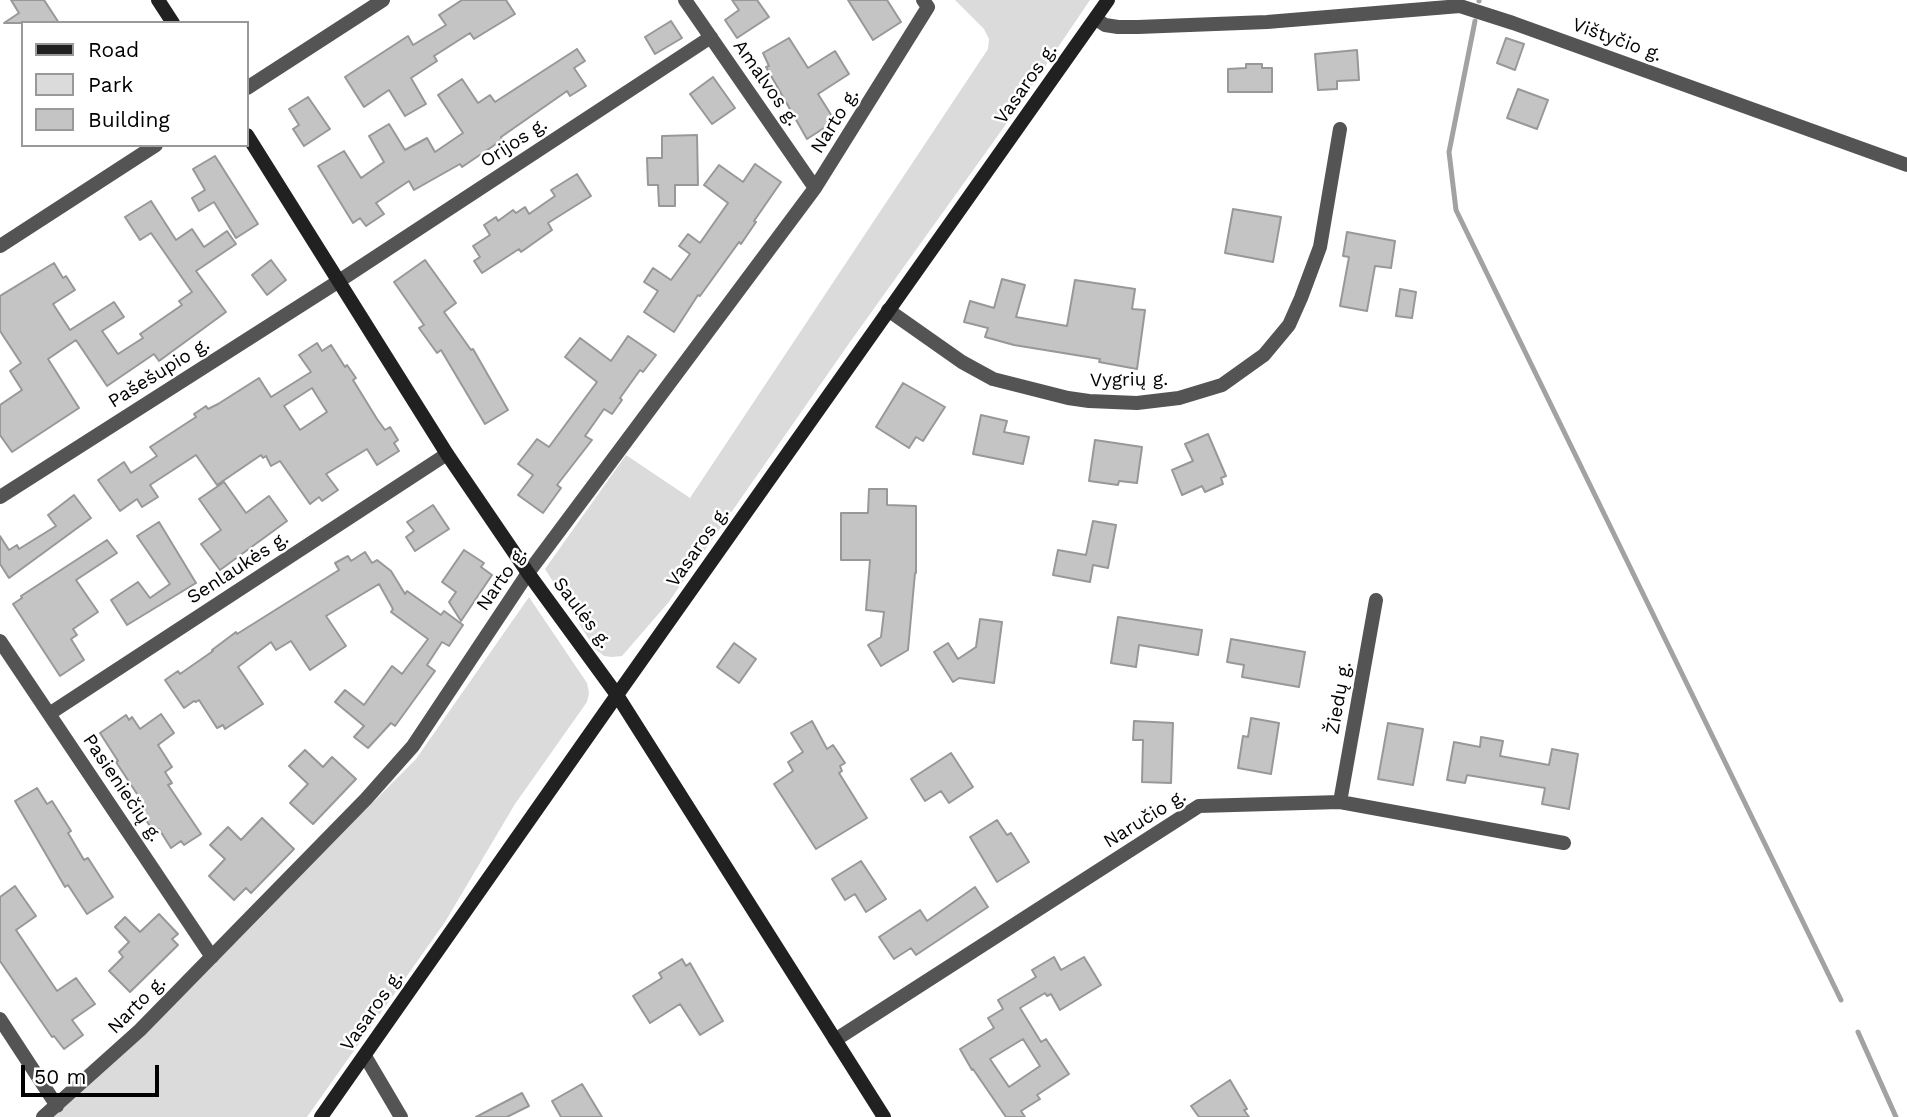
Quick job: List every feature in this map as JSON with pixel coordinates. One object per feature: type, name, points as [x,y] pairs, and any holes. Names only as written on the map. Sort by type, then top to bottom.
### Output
[{"type":"main road","points":[[159,0],[172,21]]},
{"type":"main road","name":"Vasaros g.","points":[[321,1117],[1108,0]]},
{"type":"main road","name":"Saulės g.","points":[[248,137],[447,454],[528,573],[594,660],[884,1117]]},
{"type":"street","points":[[248,87],[383,0]]},
{"type":"street","name":"Amalvos g.","points":[[685,0],[815,188]]},
{"type":"street","name":"Narto g.","points":[[43,1117],[140,1030],[366,799],[413,746],[528,573],[815,188],[926,4]]},
{"type":"street","name":"Vištyčio g.","points":[[1096,19],[1105,25],[1128,27],[1267,22],[1460,6],[1907,165]]},
{"type":"street","name":"Orijos g.","points":[[339,281],[711,37]]},
{"type":"street","name":"Vygrių g.","points":[[888,310],[962,362],[993,379],[1068,398],[1137,403],[1180,398],[1222,384],[1264,355],[1289,325],[1320,247],[1340,129]]},
{"type":"street","points":[[0,246],[153,147]]},
{"type":"street","name":"Pašešupio g.","points":[[0,496],[339,281]]},
{"type":"street","name":"Senlaukės g.","points":[[49,714],[447,454]]},
{"type":"street","name":"Žiedų g.","points":[[1340,802],[1376,600]]},
{"type":"street","name":"Pasieniečių g.","points":[[0,641],[212,957]]},
{"type":"street","name":"Naručio g.","points":[[835,1040],[1199,806],[1340,802],[1564,843]]},
{"type":"street","points":[[0,1019],[57,1106]]},
{"type":"street","points":[[365,1056],[401,1117]]},
{"type":"green space","points":[[955,0],[1090,0],[1004,127],[668,603],[622,656],[604,656],[595,649],[545,569],[626,455],[690,498],[988,49],[989,39],[984,29]]},
{"type":"green space","points":[[529,597],[587,683],[587,702],[515,804],[445,922],[307,1117],[49,1117],[145,1032],[416,759]]},
{"type":"building","points":[[11,0],[44,0],[58,21],[4,23],[19,13]]},
{"type":"building","points":[[462,0],[506,0],[515,14],[474,39],[470,33],[434,56],[437,61],[411,78],[426,104],[405,116],[389,90],[364,107],[345,77],[408,36],[413,45],[446,25],[439,15]]},
{"type":"building","points":[[732,0],[757,0],[769,17],[737,38],[725,20],[739,10]]},
{"type":"building","points":[[848,0],[887,0],[901,22],[873,40]]},
{"type":"building","points":[[671,21],[682,38],[655,54],[645,37]]},
{"type":"building","points":[[789,38],[808,68],[835,51],[849,74],[818,94],[835,121],[807,139],[766,67],[769,66],[763,53]]},
{"type":"building","points":[[1506,38],[1524,44],[1515,70],[1497,63]]},
{"type":"building","points":[[577,49],[585,61],[574,68],[586,86],[570,96],[567,91],[462,167],[460,164],[414,190],[409,181],[376,203],[384,214],[366,226],[360,218],[353,223],[318,166],[344,151],[361,178],[384,162],[369,136],[389,124],[405,150],[427,138],[435,152],[463,133],[438,95],[462,79],[478,103],[490,95],[495,102]]},
{"type":"building","points":[[1357,50],[1359,80],[1337,81],[1337,89],[1318,90],[1315,54]]},
{"type":"building","points":[[1246,64],[1262,64],[1262,68],[1272,68],[1272,92],[1228,92],[1228,69],[1246,68]]},
{"type":"building","points":[[713,77],[735,108],[712,124],[690,94]]},
{"type":"building","points":[[1518,89],[1548,100],[1537,129],[1507,118]]},
{"type":"building","points":[[308,97],[330,129],[304,146],[293,129],[299,125],[289,109]]},
{"type":"building","points":[[697,135],[698,185],[675,185],[675,206],[659,206],[658,185],[648,185],[647,158],[662,158],[662,136]]},
{"type":"building","points":[[215,156],[258,224],[236,238],[214,202],[199,211],[192,198],[205,190],[193,169]]},
{"type":"building","points":[[755,164],[781,182],[741,244],[739,242],[700,296],[698,295],[674,332],[644,312],[658,291],[644,282],[653,268],[671,280],[690,254],[679,246],[688,234],[700,243],[728,203],[704,185],[719,165],[743,182]]},
{"type":"building","points":[[577,174],[591,196],[548,223],[552,230],[521,252],[519,249],[482,273],[474,261],[480,257],[473,246],[490,235],[484,225],[496,217],[498,221],[513,210],[516,213],[525,207],[529,214],[555,196],[551,190]]},
{"type":"building","points":[[151,201],[176,240],[192,229],[204,247],[227,231],[236,244],[196,271],[226,312],[159,361],[154,354],[107,386],[76,340],[48,359],[79,408],[12,452],[0,435],[0,405],[22,390],[10,371],[21,363],[0,331],[0,296],[54,263],[63,278],[66,276],[75,290],[53,304],[70,330],[114,302],[124,317],[102,331],[118,354],[143,338],[140,334],[182,305],[179,301],[192,292],[151,233],[140,240],[125,217]]},
{"type":"building","points":[[1233,209],[1281,217],[1273,262],[1225,253]]},
{"type":"building","points":[[1347,232],[1395,241],[1391,268],[1375,266],[1367,311],[1340,306],[1349,257],[1343,256]]},
{"type":"building","points":[[271,260],[286,280],[267,295],[252,275]]},
{"type":"building","points":[[425,260],[456,303],[444,312],[471,350],[473,349],[508,410],[485,424],[441,350],[437,353],[419,328],[424,325],[394,282]]},
{"type":"building","points":[[1002,279],[1025,285],[1016,317],[1067,326],[1075,280],[1135,289],[1132,309],[1145,310],[1137,369],[1099,362],[1100,359],[1014,345],[985,337],[988,328],[964,322],[970,301],[994,308]]},
{"type":"building","points":[[1400,289],[1416,292],[1412,318],[1396,316]]},
{"type":"building","points":[[628,336],[656,355],[643,372],[640,370],[612,414],[604,409],[585,436],[592,440],[557,485],[561,488],[543,513],[518,495],[533,475],[518,464],[537,439],[549,447],[597,382],[565,357],[580,338],[611,361]]},
{"type":"building","points":[[317,343],[322,351],[331,345],[345,367],[347,365],[356,378],[353,380],[377,419],[385,430],[390,427],[398,440],[394,443],[399,451],[377,465],[367,449],[326,474],[338,490],[322,501],[319,497],[310,504],[280,461],[271,466],[266,456],[263,458],[261,455],[217,485],[196,455],[150,485],[158,497],[142,507],[137,499],[120,511],[98,480],[124,462],[131,473],[157,456],[150,447],[196,417],[194,414],[206,406],[208,409],[218,404],[259,378],[271,397],[311,372],[299,355]],"holes":[[[312,388],[327,412],[300,430],[284,406]]]},
{"type":"building","points":[[903,383],[945,407],[923,441],[916,437],[909,448],[876,427]]},
{"type":"building","points":[[981,415],[1007,421],[1004,432],[1029,437],[1023,464],[973,454]]},
{"type":"building","points":[[1208,434],[1226,476],[1221,478],[1223,484],[1205,492],[1202,486],[1182,495],[1172,470],[1193,461],[1185,444]]},
{"type":"building","points":[[1095,440],[1142,447],[1137,483],[1119,481],[1118,485],[1089,481]]},
{"type":"building","points":[[224,482],[246,513],[269,496],[287,521],[220,570],[201,544],[221,530],[199,499]]},
{"type":"building","points":[[869,489],[887,489],[887,505],[916,506],[916,573],[908,650],[881,666],[868,645],[881,637],[884,612],[866,610],[870,560],[841,560],[841,513],[868,513]]},
{"type":"building","points":[[74,495],[91,518],[9,578],[0,564],[0,536],[9,550],[17,545],[19,549],[56,526],[48,515]]},
{"type":"building","points":[[433,505],[449,529],[415,551],[406,537],[414,531],[407,522]]},
{"type":"building","points":[[1093,521],[1116,525],[1108,568],[1093,565],[1090,582],[1053,575],[1058,550],[1086,555]]},
{"type":"building","points":[[159,522],[196,583],[127,625],[111,600],[138,582],[150,598],[170,584],[137,536]]},
{"type":"building","points":[[107,540],[117,553],[76,580],[98,612],[73,629],[77,635],[71,639],[84,660],[60,676],[13,604],[22,598],[21,596]]},
{"type":"building","points":[[464,550],[484,563],[481,567],[492,575],[461,621],[449,602],[456,592],[442,582]]},
{"type":"building","points":[[365,552],[372,563],[377,560],[391,571],[405,594],[407,591],[441,615],[444,611],[463,625],[449,646],[442,642],[427,665],[435,671],[395,726],[391,723],[368,748],[354,737],[364,726],[335,702],[345,690],[364,705],[392,666],[402,674],[428,639],[391,612],[393,609],[379,584],[326,616],[346,646],[310,670],[291,641],[276,650],[271,642],[238,667],[263,704],[225,729],[223,725],[217,728],[199,700],[184,708],[165,680],[178,671],[180,674],[236,632],[237,634],[339,570],[335,563],[348,556],[351,561]]},
{"type":"building","points":[[1118,617],[1202,630],[1198,655],[1139,645],[1136,667],[1111,663]]},
{"type":"building","points":[[980,619],[1002,622],[994,683],[959,678],[953,682],[934,652],[948,643],[958,659],[976,647]]},
{"type":"building","points":[[1231,639],[1305,652],[1299,687],[1242,677],[1244,665],[1227,662]]},
{"type":"building","points":[[734,643],[756,659],[739,683],[717,667]]},
{"type":"building","points":[[161,714],[174,733],[158,745],[172,767],[165,772],[172,783],[168,785],[201,834],[184,845],[181,841],[171,848],[159,829],[154,832],[139,810],[145,806],[100,733],[126,715],[129,720],[132,717],[140,729]]},
{"type":"building","points":[[1251,718],[1279,723],[1271,774],[1238,768],[1243,736],[1248,737]]},
{"type":"building","points":[[812,721],[827,749],[833,745],[845,763],[840,766],[842,771],[839,773],[867,818],[816,849],[774,784],[793,771],[788,762],[803,752],[791,733]]},
{"type":"building","points":[[1134,721],[1173,723],[1171,783],[1142,782],[1143,740],[1133,740]]},
{"type":"building","points":[[1388,723],[1423,729],[1413,785],[1378,779]]},
{"type":"building","points":[[1481,737],[1503,741],[1500,756],[1549,765],[1552,749],[1578,754],[1569,809],[1542,804],[1545,788],[1467,775],[1465,783],[1447,780],[1454,742],[1480,747]]},
{"type":"building","points":[[305,750],[323,767],[332,757],[356,779],[313,824],[290,803],[308,784],[289,766]]},
{"type":"building","points":[[951,753],[973,787],[949,803],[941,791],[925,801],[911,779]]},
{"type":"building","points":[[37,788],[47,804],[52,801],[71,831],[68,833],[84,860],[88,858],[113,897],[87,914],[68,885],[65,887],[15,801]]},
{"type":"building","points":[[262,818],[294,849],[251,893],[246,888],[234,900],[209,876],[225,859],[210,845],[228,827],[241,840]]},
{"type":"building","points":[[997,820],[1007,835],[1011,833],[1029,862],[997,882],[970,837]]},
{"type":"building","points":[[861,861],[886,899],[866,912],[855,894],[845,900],[832,879]]},
{"type":"building","points":[[15,886],[36,916],[16,930],[57,991],[76,978],[95,1004],[72,1020],[83,1035],[64,1049],[54,1036],[52,1037],[0,961],[0,897]]},
{"type":"building","points":[[975,887],[988,907],[916,955],[911,948],[894,959],[879,937],[920,910],[927,921]]},
{"type":"building","points":[[159,914],[178,934],[172,939],[178,945],[130,992],[109,971],[123,957],[119,952],[129,942],[115,927],[125,917],[140,932]]},
{"type":"building","points":[[1054,957],[1061,970],[1084,957],[1101,985],[1060,1010],[1051,994],[1047,996],[1045,993],[1020,1008],[1041,1042],[1046,1039],[1069,1074],[1037,1095],[1040,1099],[1021,1111],[1025,1117],[1006,1117],[960,1049],[994,1028],[988,1018],[1003,1009],[998,1000],[1036,977],[1032,970]],"holes":[[[1023,1039],[1040,1066],[1009,1087],[990,1059]]]},
{"type":"building","points":[[682,959],[686,966],[690,963],[723,1021],[700,1035],[680,1004],[650,1023],[633,996],[662,978],[659,973]]},
{"type":"building","points":[[1230,1080],[1249,1117],[1199,1117],[1191,1106]]},
{"type":"building","points":[[582,1084],[602,1117],[561,1117],[552,1101]]},
{"type":"building","points":[[522,1093],[529,1106],[507,1117],[476,1117]]},
{"type":"waterway","points":[[1475,21],[1449,152],[1456,210],[1841,1000]]},
{"type":"waterway","points":[[1858,1032],[1896,1117]]}]
